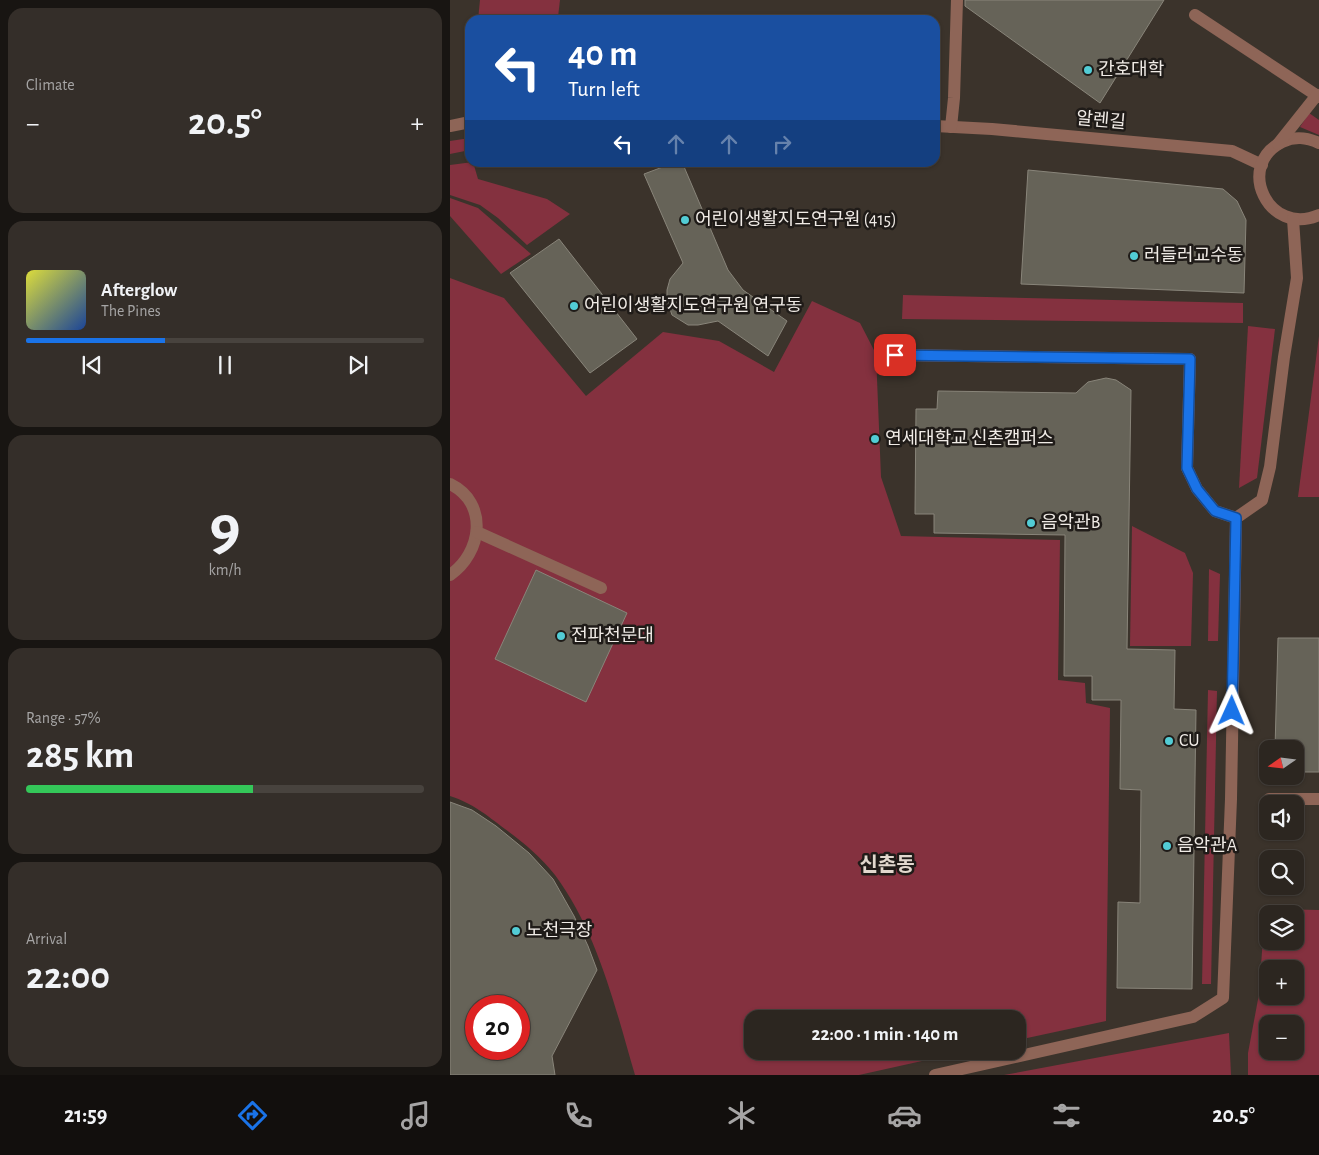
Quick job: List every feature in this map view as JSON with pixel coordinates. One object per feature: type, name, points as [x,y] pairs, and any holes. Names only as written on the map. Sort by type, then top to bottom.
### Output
[{"type":"street","points":[[951,127],[954,98],[957,0]]},
{"type":"street","points":[[1195,16],[1318,96],[1278,145],[1268,153],[1262,165],[1260,181],[1262,193],[1274,210],[1293,219],[1303,220],[1319,215]]},
{"type":"street","points":[[450,126],[465,123]]},
{"type":"street","name":"알렌길","points":[[940,126],[1232,151],[1262,165]]},
{"type":"street","points":[[1278,145],[1300,137],[1319,143]]},
{"type":"street","points":[[1236,518],[1262,500],[1270,467],[1284,357],[1297,278],[1293,219]]},
{"type":"street","points":[[895,355],[1190,359],[1187,468],[1197,489],[1215,511],[1236,518]]},
{"type":"street","points":[[450,484],[468,499],[475,514],[477,532],[473,549],[464,564],[450,575]]},
{"type":"street","points":[[936,1075],[1193,1016],[1222,998],[1231,799],[1236,518]]},
{"type":"street","points":[[477,532],[601,588]]},
{"type":"street","points":[[1304,799],[1319,799]]},
{"type":"shaded area","points":[[480,0],[560,0],[558,15],[478,15]]},
{"type":"shaded area","points":[[1309,113],[1319,120],[1319,135],[1300,127]]},
{"type":"shaded area","points":[[465,139],[465,151],[450,154],[450,141]]},
{"type":"shaded area","points":[[465,163],[465,167],[474,167],[478,179],[547,199],[570,214],[527,245],[498,218],[480,205],[450,195],[450,165]]},
{"type":"shaded area","points":[[450,198],[478,208],[531,254],[501,274],[450,216]]},
{"type":"shaded area","points":[[450,278],[504,298],[586,396],[663,332],[719,341],[774,372],[812,301],[860,323],[876,354],[881,477],[901,536],[1060,540],[1058,680],[1085,683],[1086,703],[1110,708],[1106,1021],[1026,1038],[1026,1010],[744,1010],[744,1060],[926,1060],[859,1075],[635,1075],[604,971],[583,921],[570,897],[550,868],[512,834],[466,802],[450,796]]},
{"type":"shaded area","points":[[903,295],[1243,303],[1243,323],[902,319]]},
{"type":"shaded area","points":[[1248,326],[1275,329],[1257,478],[1239,488]]},
{"type":"shaded area","points":[[1319,336],[1319,497],[1298,497]]},
{"type":"shaded area","points":[[1132,526],[1185,553],[1193,573],[1191,646],[1130,646]]},
{"type":"shaded area","points":[[1209,569],[1220,574],[1218,641],[1208,641]]},
{"type":"shaded area","points":[[1208,690],[1217,691],[1211,984],[1202,984]]},
{"type":"shaded area","points":[[1304,910],[1319,910],[1319,1075],[1248,1075],[1248,1053],[1259,994],[1259,1005],[1304,1005],[1304,960],[1261,960],[1262,950],[1304,950]]},
{"type":"shaded area","points":[[1229,1033],[1231,1075],[1004,1075]]},
{"type":"building","name":"간호대학","points":[[965,0],[1164,0],[1100,103],[965,6]]},
{"type":"building","name":"어린이생활지도연구원 (415)","points":[[663,167],[684,167],[728,270],[743,290],[787,321],[768,356],[718,321],[688,325],[672,315],[667,300],[667,290],[670,279],[683,263],[644,174]]},
{"type":"building","name":"러들러교수동","points":[[1028,170],[1223,189],[1237,201],[1246,220],[1244,293],[1021,284]]},
{"type":"building","name":"어린이생활지도연구원 연구동","points":[[559,239],[637,339],[590,373],[510,273]]},
{"type":"building","name":"음악관B","points":[[1106,378],[1116,380],[1131,390],[1127,649],[1175,650],[1174,709],[1196,710],[1192,989],[1117,988],[1118,902],[1140,903],[1141,790],[1120,789],[1121,700],[1092,700],[1092,676],[1064,676],[1065,535],[934,533],[934,514],[915,514],[916,409],[937,409],[938,391],[1076,393],[1088,382]]},
{"type":"building","name":"전파천문대","points":[[536,570],[627,613],[586,702],[495,659]]},
{"type":"building","points":[[1278,638],[1319,638],[1319,772],[1304,772],[1304,740],[1275,740]]},
{"type":"building","name":"노천극장","points":[[450,802],[472,810],[496,826],[529,853],[553,879],[588,946],[597,970],[552,1056],[555,1075],[450,1075]]},
{"type":"place","name":"간호대학","points":[[1088,70]]},
{"type":"place","name":"어린이생활지도연구원 (415)","points":[[685,220]]},
{"type":"place","name":"러들러교수동","points":[[1134,256]]},
{"type":"place","name":"어린이생활지도연구원 연구동","points":[[574,306]]},
{"type":"place","name":"연세대학교 신촌캠퍼스","points":[[875,439]]},
{"type":"place","name":"음악관B","points":[[1031,523]]},
{"type":"place","name":"전파천문대","points":[[561,636]]},
{"type":"place","name":"CU","points":[[1169,741]]},
{"type":"place","name":"음악관A","points":[[1167,846]]},
{"type":"place","name":"노천극장","points":[[516,931]]},
{"type":"district","name":"신촌동","points":[[887,865]]},
{"type":"route","points":[[895,355],[1190,359],[1187,468],[1197,489],[1215,511],[1236,518],[1232,711]]}]
